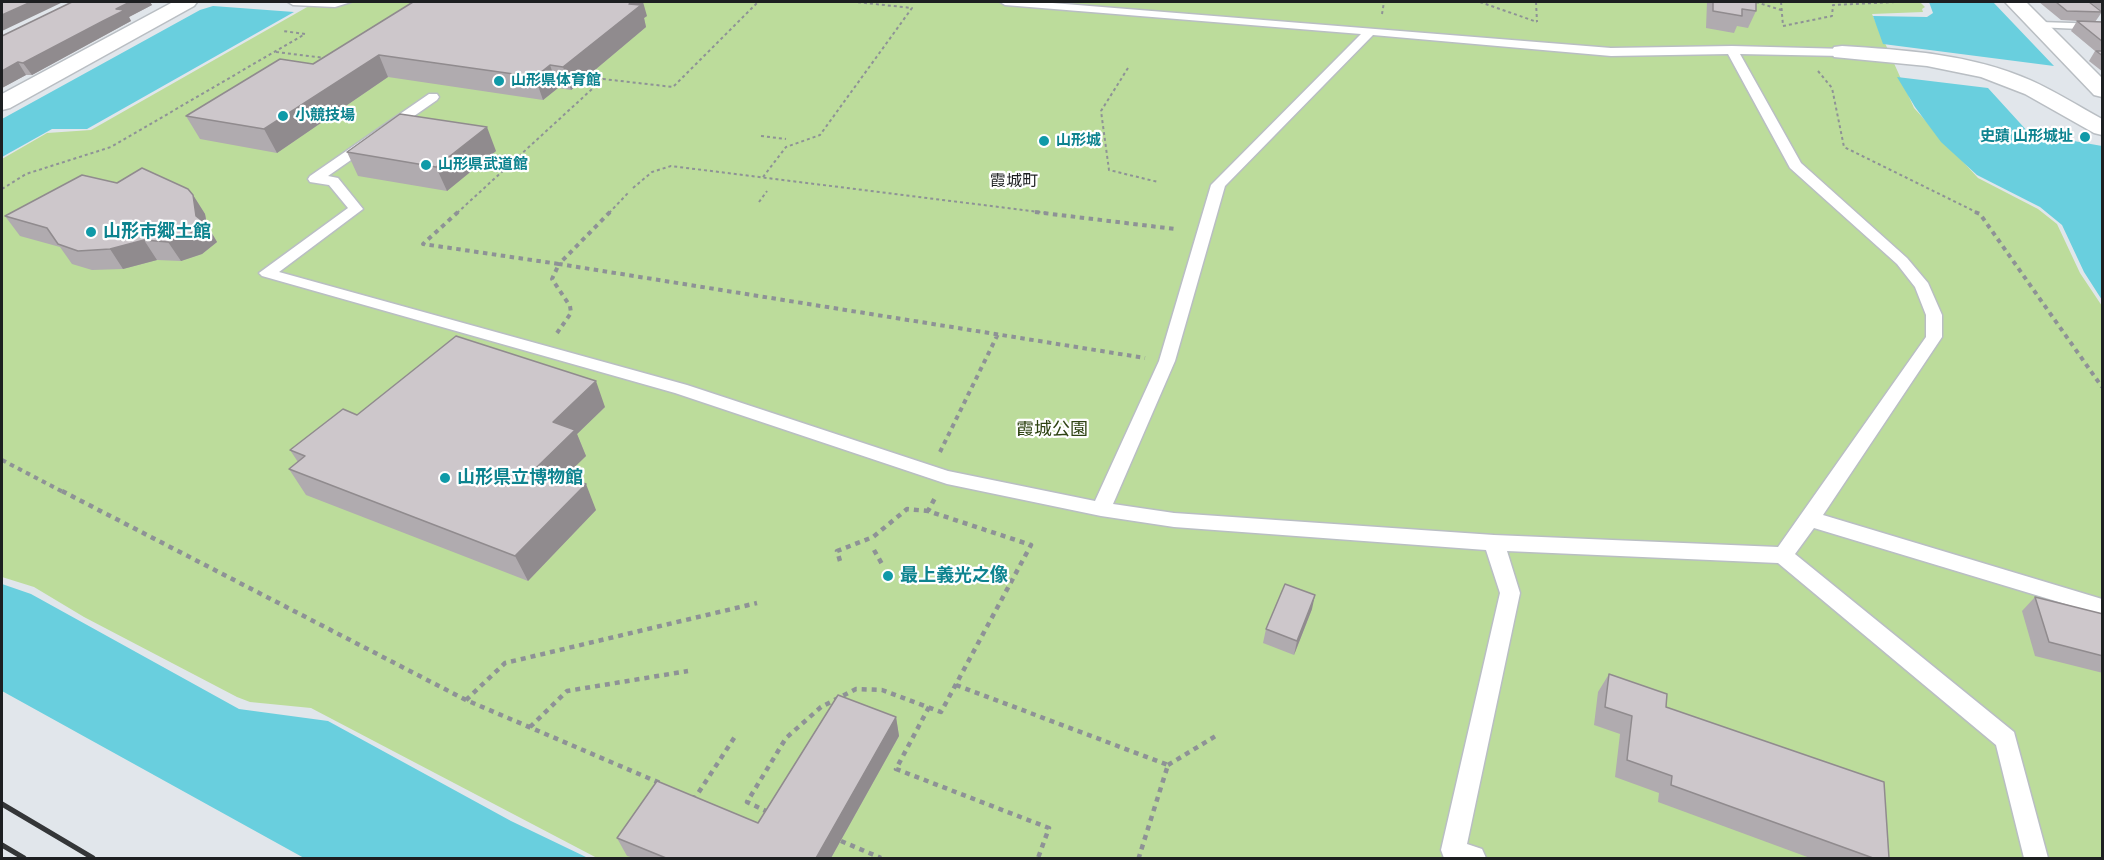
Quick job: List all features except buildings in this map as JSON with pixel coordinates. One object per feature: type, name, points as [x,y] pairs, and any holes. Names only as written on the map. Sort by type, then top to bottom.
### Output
[{"type":"street","points":[[151,2],[184,3]]},
{"type":"street","points":[[2015,2],[2103,90]]},
{"type":"street","points":[[2,103],[184,3]]},
{"type":"street","points":[[1842,52],[1895,56],[1986,71],[2011,79],[2103,128]]},
{"type":"street","points":[[2047,97],[2103,102]]},
{"type":"lane","points":[[293,2],[316,4],[346,2]]},
{"type":"lane","points":[[1005,2],[1611,52],[1842,52]]},
{"type":"lane","points":[[2040,26],[2103,27]]},
{"type":"lane","points":[[1101,509],[1167,362],[1218,185],[1370,31]]},
{"type":"lane","points":[[1732,51],[1795,165],[1902,261],[1922,286],[1934,315],[1934,337],[1783,555]]},
{"type":"lane","points":[[433,97],[315,179],[333,181],[356,209],[267,273],[681,389],[938,474],[1101,509],[1174,520],[1494,543],[1783,555],[2006,740],[2036,858]]},
{"type":"lane","points":[[1810,519],[2103,607]]},
{"type":"lane","points":[[1473,858],[1453,850],[1510,593],[1494,543]]},
{"type":"path","points":[[758,2],[673,87],[603,79],[423,244],[1167,362]]},
{"type":"path","points":[[763,177],[786,147],[820,135],[912,8],[856,2]]},
{"type":"path","points":[[1480,2],[1538,22]]},
{"type":"path","points":[[1756,2],[1782,10]]},
{"type":"path","points":[[1781,2],[1782,51]]},
{"type":"path","points":[[1783,26],[1832,16],[1833,5],[1896,2]]},
{"type":"path","points":[[2,189],[26,174],[111,147],[305,34],[283,31]]},
{"type":"path","points":[[275,52],[330,59]]},
{"type":"path","points":[[1128,68],[1101,111],[1109,170],[1158,182]]},
{"type":"path","points":[[1816,69],[1832,88],[1844,147],[1980,214],[2103,387]]},
{"type":"path","points":[[761,136],[786,139]]},
{"type":"path","points":[[633,188],[652,172],[671,166],[1176,229]]},
{"type":"path","points":[[759,202],[767,191]]},
{"type":"path","points":[[542,349],[565,323],[570,313],[570,306],[552,279],[559,264],[627,195]]},
{"type":"path","points":[[928,511],[938,474],[998,334]]},
{"type":"path","points":[[2,460],[466,700],[662,784]]},
{"type":"path","points":[[772,813],[747,802],[786,738],[821,707],[856,689],[882,690],[941,712],[1031,545],[928,511],[907,509],[873,537],[837,551],[840,561]]},
{"type":"path","points":[[874,550],[882,564]]},
{"type":"path","points":[[466,700],[506,663],[757,603]]},
{"type":"path","points":[[530,727],[567,691],[688,671]]},
{"type":"path","points":[[956,685],[1168,765]]},
{"type":"path","points":[[929,707],[896,769],[1049,828],[1038,858]]},
{"type":"path","points":[[1141,858],[1139,857],[1168,765],[1219,734]]},
{"type":"path","points":[[684,793],[694,798],[736,735]]},
{"type":"path","points":[[841,842],[881,858]]},
{"type":"green space","name":"霞城公園","points":[[316,2],[1920,2],[1925,7],[1922,9],[1923,12],[1872,14],[1914,108],[1978,178],[2038,209],[2057,224],[2080,273],[2102,306],[2102,858],[597,858],[311,708],[250,702],[237,697],[84,617],[34,587],[2,577],[2,159],[47,133],[91,130]]},
{"type":"water","points":[[1929,2],[1993,2],[2054,66],[1883,44],[1873,16],[1927,17],[1933,13]]},
{"type":"water","points":[[213,6],[294,12],[87,129],[52,129],[2,157],[2,119],[200,10]]},
{"type":"water","points":[[1897,77],[1988,88],[2029,133],[2102,146],[2102,300],[2084,272],[2062,225],[2040,207],[1977,175],[1941,142],[1915,107]]},
{"type":"water","points":[[2,584],[31,594],[239,709],[328,721],[511,821],[588,858],[304,858],[2,691]]},
{"type":"railway","points":[[2,804],[93,858]]},
{"type":"railway","points":[[2,845],[24,858]]},
{"type":"place","name":"山形県体育館","points":[[499,81]]},
{"type":"place","name":"小競技場","points":[[283,116]]},
{"type":"place","name":"史蹟 山形城址","points":[[2085,137]]},
{"type":"place","name":"山形城","points":[[1044,141]]},
{"type":"place","name":"山形県武道館","points":[[426,165]]},
{"type":"place","name":"山形市郷土館","points":[[91,232]]},
{"type":"place","name":"山形県立博物館","points":[[445,478]]},
{"type":"place","name":"最上義光之像","points":[[888,576]]},
{"type":"district","name":"霞城町","points":[[1014,182]]}]
